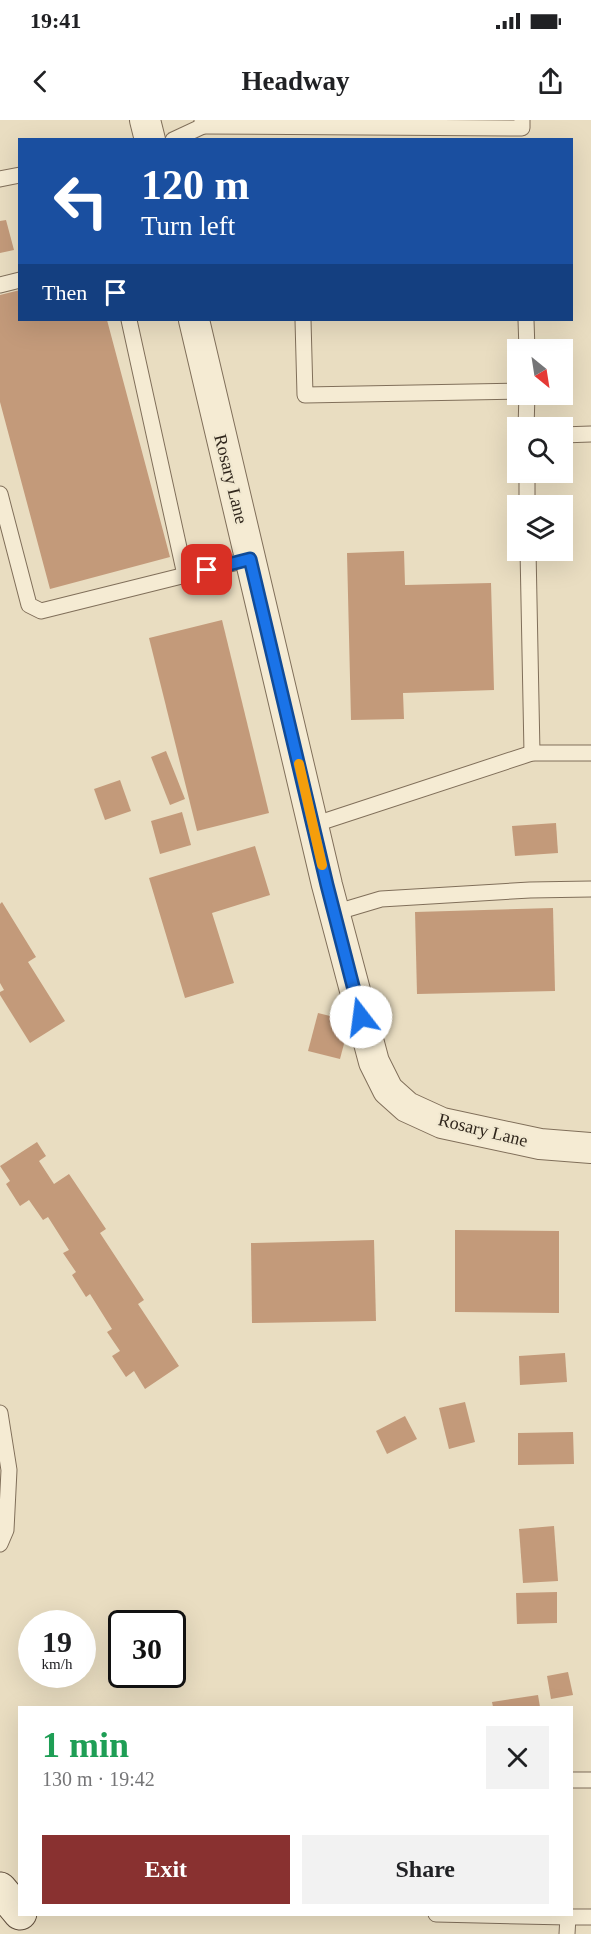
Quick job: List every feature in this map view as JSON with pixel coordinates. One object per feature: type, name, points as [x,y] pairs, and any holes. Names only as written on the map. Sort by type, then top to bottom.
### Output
[{"type":"main road","points":[[0,1888],[18,1910]]},
{"type":"main road","points":[[22,1916],[36,1934]]},
{"type":"street","points":[[145,120],[150,138]]},
{"type":"street","name":"Rosary Lane","points":[[194,321],[334,913],[374,1062],[388,1090],[407,1107],[442,1122],[540,1144],[591,1148]]},
{"type":"lane","points":[[176,138],[202,123],[300,133],[522,129]]},
{"type":"lane","points":[[0,179],[18,175]]},
{"type":"lane","points":[[0,285],[18,280]]},
{"type":"lane","points":[[129,321],[184,575]]},
{"type":"lane","points":[[303,321],[305,395],[507,391]]},
{"type":"lane","points":[[526,321],[527,339]]},
{"type":"lane","points":[[573,435],[591,434]]},
{"type":"lane","points":[[0,494],[29,604],[41,611],[250,559]]},
{"type":"lane","points":[[528,561],[532,753]]},
{"type":"lane","points":[[313,825],[532,753],[591,753]]},
{"type":"lane","points":[[334,913],[381,898],[591,889]]},
{"type":"lane","points":[[0,1413],[9,1470],[6,1530],[0,1544]]},
{"type":"lane","points":[[573,1780],[591,1780]]},
{"type":"lane","points":[[524,1916],[591,1917]]},
{"type":"lane","points":[[567,1934],[568,1917]]},
{"type":"building","points":[[6,220],[14,250],[0,253],[0,221]]},
{"type":"building","points":[[18,290],[18,321],[107,321],[170,557],[50,589],[0,402],[0,295]]},
{"type":"building","points":[[404,551],[405,585],[491,583],[494,690],[403,693],[404,719],[351,720],[347,553]]},
{"type":"building","points":[[222,620],[269,813],[197,831],[149,638]]},
{"type":"building","points":[[166,751],[185,799],[170,805],[151,757]]},
{"type":"building","points":[[120,780],[131,811],[105,820],[94,789]]},
{"type":"building","points":[[182,812],[191,845],[160,854],[151,821]]},
{"type":"building","points":[[556,823],[558,853],[515,856],[512,826]]},
{"type":"building","points":[[255,846],[270,895],[212,913],[234,983],[185,998],[149,878]]},
{"type":"building","points":[[2,902],[36,957],[28,962],[65,1021],[30,1043],[0,995],[0,992],[4,990],[0,983],[0,904]]},
{"type":"building","points":[[553,908],[555,991],[417,994],[415,912]]},
{"type":"building","points":[[318,1013],[350,1021],[340,1059],[308,1051]]},
{"type":"building","points":[[37,1142],[46,1156],[39,1161],[54,1184],[69,1174],[106,1229],[100,1233],[144,1300],[138,1304],[179,1366],[145,1389],[134,1371],[126,1377],[112,1356],[120,1351],[107,1332],[112,1329],[90,1294],[86,1297],[72,1275],[76,1272],[63,1253],[69,1250],[48,1217],[43,1220],[29,1200],[20,1206],[6,1184],[10,1181],[0,1166]]},
{"type":"building","points":[[455,1230],[559,1231],[559,1313],[455,1312]]},
{"type":"building","points":[[374,1240],[376,1321],[252,1323],[251,1243]]},
{"type":"building","points":[[565,1353],[567,1382],[520,1385],[519,1356]]},
{"type":"building","points":[[465,1402],[475,1442],[449,1449],[439,1408]]},
{"type":"building","points":[[405,1416],[417,1439],[387,1454],[376,1431]]},
{"type":"building","points":[[573,1432],[574,1464],[518,1465],[518,1433]]},
{"type":"building","points":[[554,1526],[558,1581],[523,1583],[519,1529]]},
{"type":"building","points":[[557,1592],[557,1623],[517,1624],[516,1593]]},
{"type":"building","points":[[568,1672],[573,1695],[551,1699],[547,1676]]},
{"type":"building","points":[[538,1695],[540,1706],[493,1706],[492,1702]]},
{"type":"slow traffic","points":[[299,764],[322,865]]},
{"type":"route","points":[[207,570],[250,559],[327,885],[361,1017]]}]
